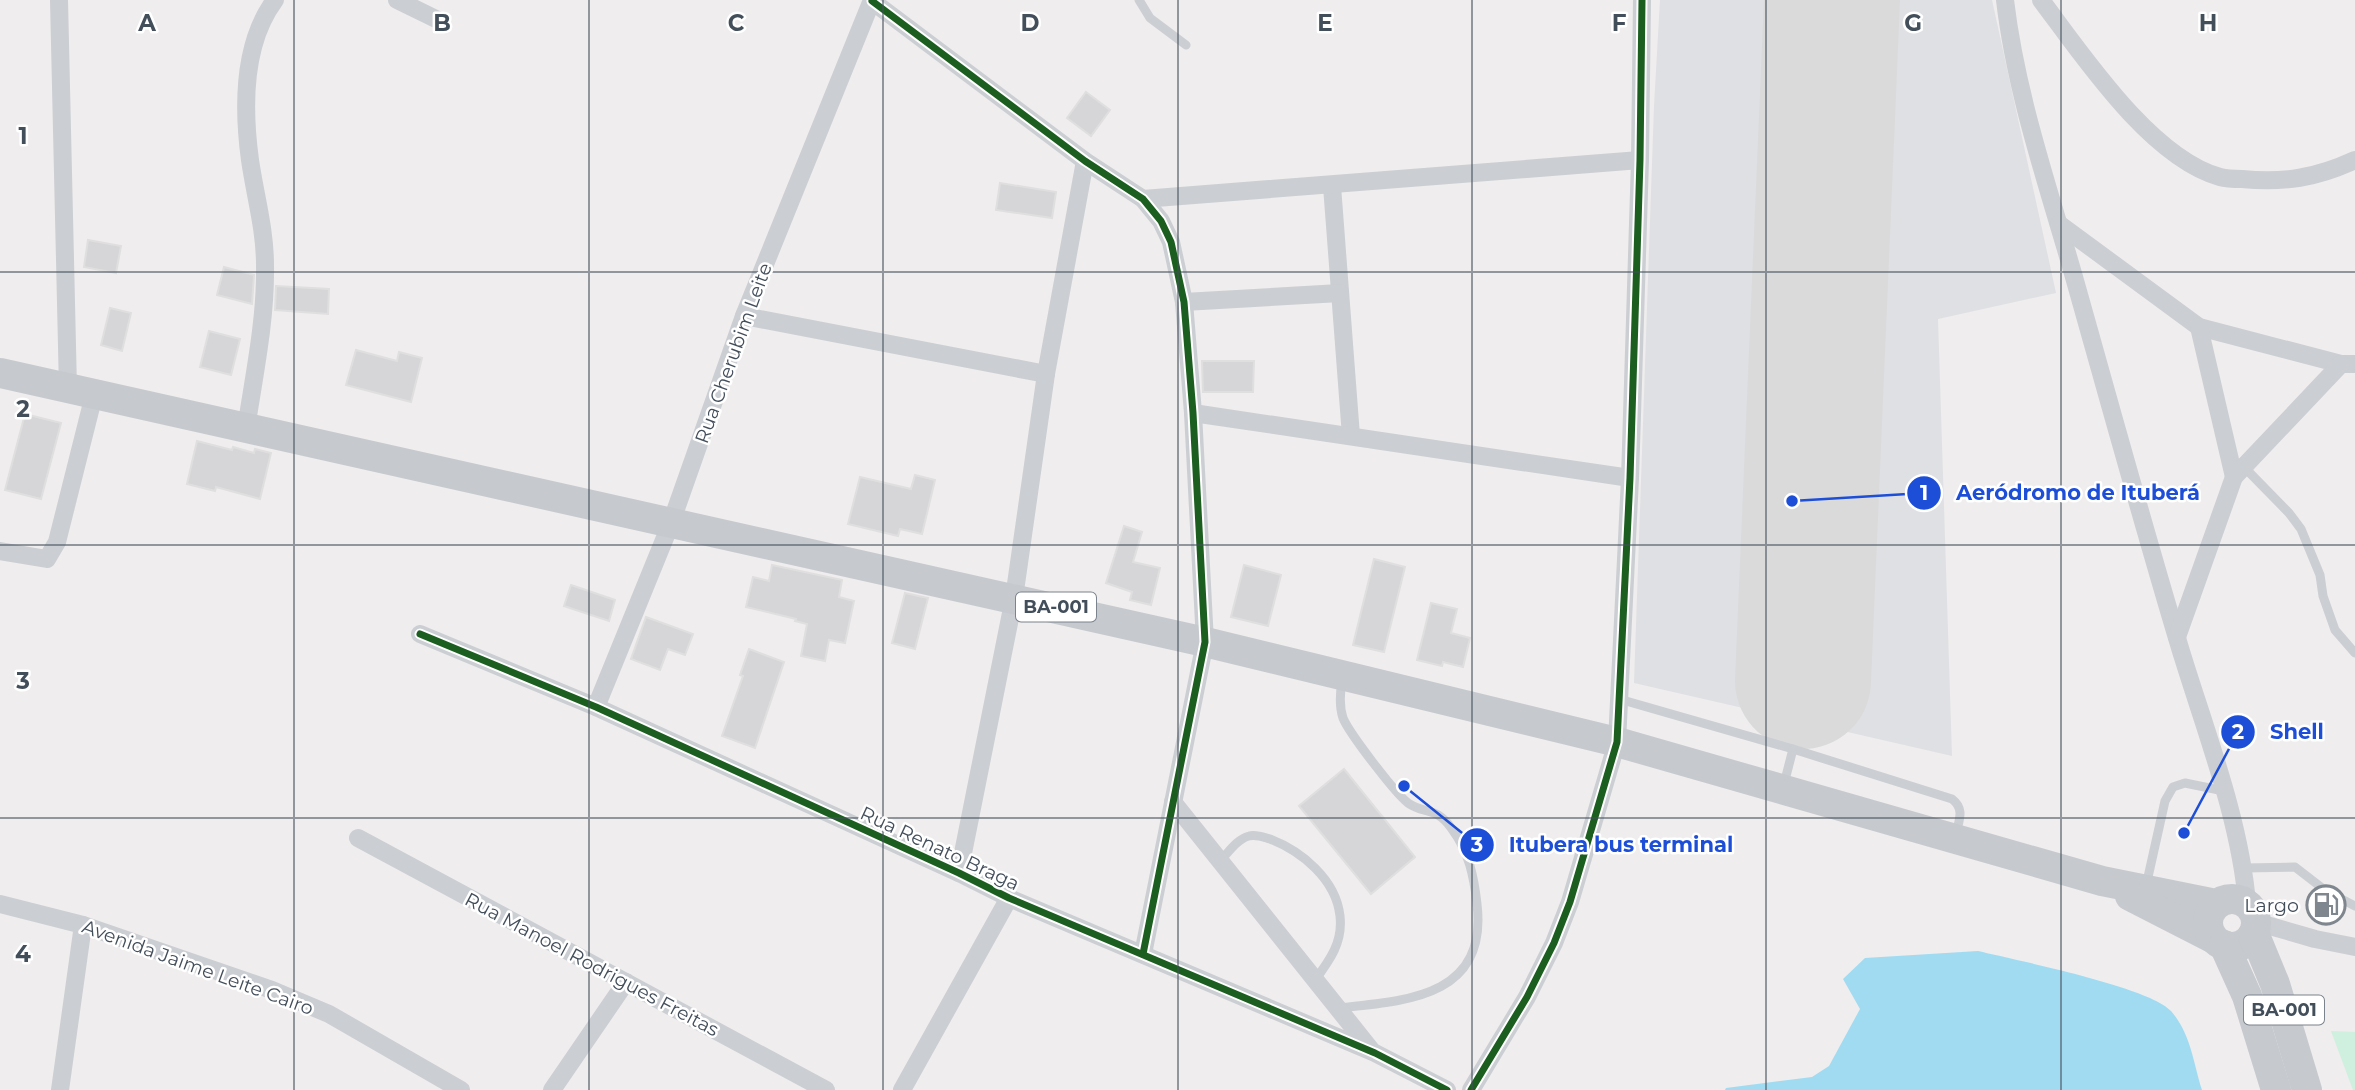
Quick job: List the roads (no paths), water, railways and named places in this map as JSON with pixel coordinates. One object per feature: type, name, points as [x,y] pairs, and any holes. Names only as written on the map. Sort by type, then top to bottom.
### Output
[{"type":"main road","name":"BA-001","points":[[0,373],[1205,642],[1617,742],[2102,881],[2216,904],[2226,899],[2237,899],[2252,920],[2275,984],[2307,1090]]},
{"type":"main road","name":"BA-001","points":[[2102,881],[2218,942],[2247,996],[2276,1090]]},
{"type":"main road","points":[[2216,904],[2208,923],[2218,942],[2238,947],[2248,942],[2252,920]]},
{"type":"street","points":[[0,551],[47,559],[52,553],[57,541],[81,392],[59,0]]},
{"type":"street","points":[[246,429],[262,318],[265,266],[263,226],[250,159],[247,87],[252,54],[266,12],[275,0]]},
{"type":"street","points":[[397,0],[438,20]]},
{"type":"street","points":[[1471,1090],[1527,997],[1554,943],[1570,902],[1617,742],[1630,478],[1642,0]]},
{"type":"street","points":[[2005,0],[2008,26],[2025,99],[2059,224],[2224,791],[2244,868],[2252,920],[2315,939],[2355,947]]},
{"type":"street","points":[[2041,0],[2105,84],[2149,132],[2183,160],[2221,177],[2273,182],[2328,173],[2355,160]]},
{"type":"street","points":[[872,1],[1085,161],[1143,199],[1161,221],[1171,242],[1184,302],[1193,413],[1205,642],[1143,954]]},
{"type":"street","name":"Rua Cherubim Leite","points":[[596,707],[671,523],[744,316],[872,1]]},
{"type":"street","points":[[1143,199],[1640,160]]},
{"type":"street","points":[[959,873],[1014,598],[1046,374],[1085,161]]},
{"type":"street","points":[[1332,186],[1351,436]]},
{"type":"street","points":[[2059,224],[2199,327],[2348,364]]},
{"type":"street","points":[[1184,302],[1340,293]]},
{"type":"street","points":[[744,316],[1046,374]]},
{"type":"street","points":[[2199,327],[2239,472]]},
{"type":"street","points":[[2177,637],[2239,472],[2348,364]]},
{"type":"street","points":[[1193,413],[1630,478]]},
{"type":"street","name":"Rua Renato Braga","points":[[420,634],[596,707],[1009,898],[1375,1053],[1447,1090]]},
{"type":"street","points":[[1173,802],[1375,1053]]},
{"type":"street","name":"Rua Manoel Rodrigues Freitas","points":[[358,838],[826,1090]]},
{"type":"street","points":[[902,1090],[1009,898]]},
{"type":"street","name":"Avenida Jaime Leite Cairo","points":[[0,904],[83,925],[272,990],[330,1014],[461,1090]]},
{"type":"street","points":[[60,1090],[83,925]]},
{"type":"street","points":[[552,1090],[626,982]]},
{"type":"lane","points":[[1139,0],[1150,18],[1186,45]]},
{"type":"lane","points":[[2239,472],[2289,513],[2301,529],[2320,575],[2323,596],[2335,630],[2355,653]]},
{"type":"lane","points":[[1338,1008],[1401,1002],[1450,983],[1471,957],[1480,928],[1470,862],[1452,829],[1438,813],[1409,803],[1362,748],[1343,717],[1340,692],[1343,676]]},
{"type":"lane","points":[[1619,699],[1793,748],[1952,799],[1959,804],[1961,812],[1954,839]]},
{"type":"lane","points":[[1783,790],[1793,748]]},
{"type":"lane","points":[[2145,889],[2165,801],[2173,787],[2185,783],[2224,791]]},
{"type":"lane","points":[[1220,861],[1237,843],[1249,836],[1261,835],[1283,844],[1311,864],[1328,884],[1337,902],[1340,917],[1339,937],[1334,954],[1315,979]]},
{"type":"lane","points":[[2244,868],[2295,867],[2326,891],[2355,906]]},
{"type":"water","points":[[1978,951],[2080,975],[2158,1002],[2171,1011],[2183,1029],[2202,1090],[1725,1090],[1812,1077],[1829,1066],[1860,1009],[1843,979],[1865,958]]},
{"type":"place","name":"Aeródromo de Ituberá","points":[[1792,501]]},
{"type":"place","name":"Itubera bus terminal","points":[[1404,786]]},
{"type":"place","name":"Shell","points":[[2184,833]]},
{"type":"place","name":"Largo","points":[[2326,905]]}]
